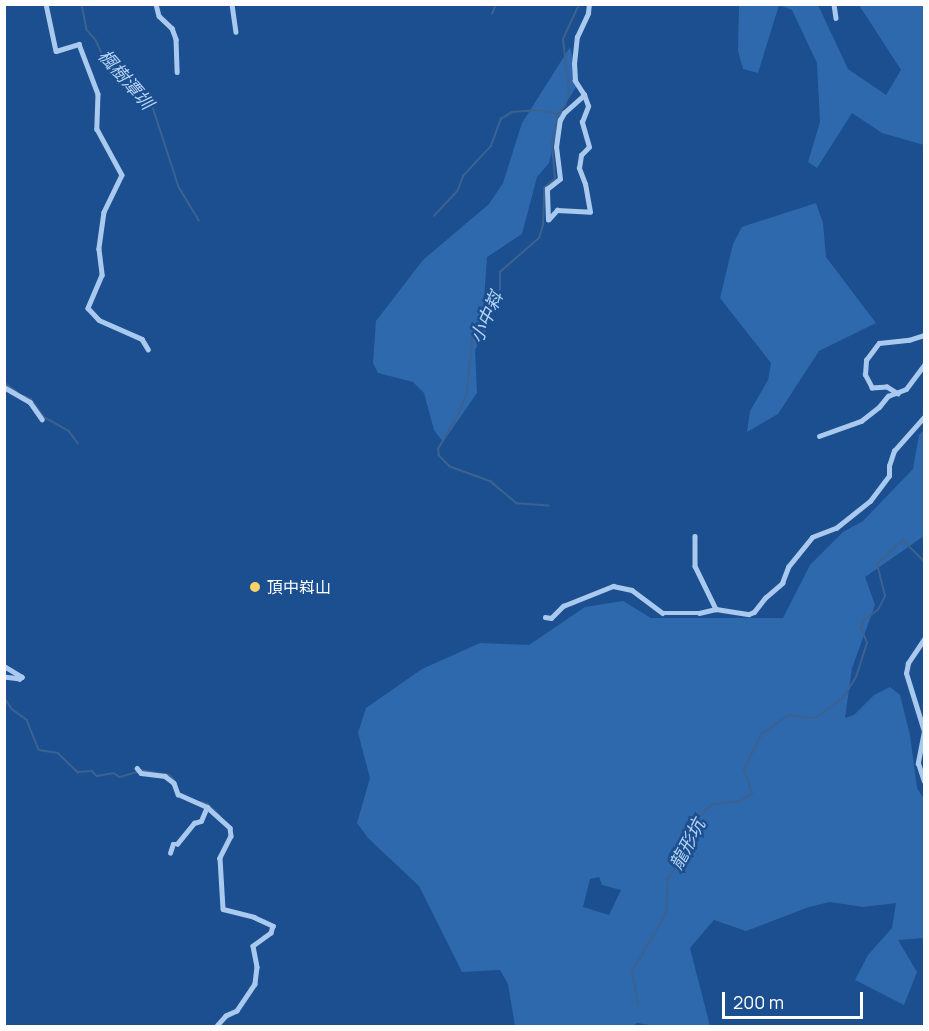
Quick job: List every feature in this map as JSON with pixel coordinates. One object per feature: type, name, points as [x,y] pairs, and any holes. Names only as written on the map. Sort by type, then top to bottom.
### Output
[{"type":"street","points":[[46,4],[56,51],[79,44],[98,94],[97,129],[122,175],[104,212],[99,249],[102,275],[88,308],[99,320],[142,339],[148,349]]},
{"type":"street","points":[[156,4],[159,16],[172,28],[176,39],[177,72]]},
{"type":"street","points":[[232,4],[236,32]]},
{"type":"street","points":[[584,95],[564,112],[560,120],[556,147],[560,179],[547,189],[548,220],[557,210],[590,212],[585,184],[579,168],[581,155],[589,147],[582,122],[588,106],[584,95],[575,81],[574,64],[577,37],[588,13],[589,4]]},
{"type":"street","points":[[834,4],[836,18]]},
{"type":"street","points":[[898,394],[887,387],[872,388],[865,375],[866,360],[879,343],[909,340],[924,335]]},
{"type":"street","points":[[819,436],[861,421],[879,407],[888,396],[906,389],[924,365]]},
{"type":"street","points":[[4,387],[30,402],[42,419]]},
{"type":"street","points":[[545,617],[551,618],[563,606],[613,586],[632,590],[657,611],[699,613],[716,609],[749,615],[782,583],[788,567],[812,537],[836,528],[870,501],[889,476],[889,466],[894,450],[924,417]]},
{"type":"street","points":[[695,536],[693,556],[695,566],[716,609]]},
{"type":"street","points":[[924,639],[908,663],[906,673],[924,731],[918,763],[924,781]]},
{"type":"street","points":[[4,666],[22,677],[20,679],[4,677]]},
{"type":"street","points":[[137,768],[141,773],[165,776],[174,783],[178,794],[207,807],[231,831],[220,858],[223,909],[254,917],[273,926],[273,930],[253,946],[257,967],[255,984],[237,1011],[226,1016],[217,1026]]},
{"type":"street","points":[[170,853],[173,843],[177,844],[194,823],[201,821],[207,807]]},
{"type":"shaded area","points":[[739,5],[779,5],[758,73],[743,69],[738,51]]},
{"type":"shaded area","points":[[779,5],[818,5],[848,69],[886,95],[901,70],[859,5],[924,5],[924,145],[882,133],[852,113],[817,168],[808,162],[820,122],[817,63],[792,10]]},
{"type":"shaded area","points":[[570,47],[579,82],[563,108],[549,163],[537,177],[522,234],[487,257],[484,300],[487,330],[475,350],[477,393],[443,442],[434,430],[424,393],[413,382],[378,373],[373,363],[376,321],[423,260],[489,204],[503,183],[522,123]]},
{"type":"shaded area","points":[[816,203],[823,223],[826,257],[876,323],[819,351],[778,414],[747,432],[750,411],[768,380],[771,363],[720,298],[733,244],[742,227]]},
{"type":"shaded area","points":[[924,429],[924,536],[865,577],[875,605],[852,668],[845,718],[854,715],[874,695],[890,687],[900,695],[910,735],[917,788],[924,799],[924,938],[898,940],[917,972],[904,1005],[855,980],[868,955],[892,928],[896,903],[863,907],[830,902],[809,907],[746,931],[714,920],[690,948],[710,1026],[655,1026],[637,1023],[633,1026],[515,1026],[508,984],[500,970],[462,972],[419,886],[368,838],[357,823],[370,778],[358,733],[366,708],[422,669],[480,643],[529,645],[585,607],[623,601],[651,618],[783,618],[810,565],[843,532],[863,521],[913,469],[919,435]],"holes":[[[599,877],[602,885],[621,890],[609,915],[583,907],[590,879]]]},
{"type":"waterway","name":"楓樹潭圳","points":[[82,4],[87,30],[96,40],[103,56],[121,78],[153,107],[179,187],[199,220]]},
{"type":"waterway","points":[[492,14],[496,4]]},
{"type":"waterway","name":"小中嵙","points":[[549,506],[517,504],[491,482],[450,467],[439,456],[438,449],[459,413],[467,393],[472,339],[500,289],[500,272],[539,238],[543,226],[544,188],[555,179],[552,144],[558,114],[565,106],[569,92],[563,39],[579,4]]},
{"type":"waterway","points":[[434,216],[458,190],[463,176],[491,146],[501,119],[512,112],[539,110],[558,114]]},
{"type":"waterway","points":[[4,382],[17,392]]},
{"type":"waterway","points":[[24,396],[31,399],[44,417],[69,431],[78,443]]},
{"type":"waterway","name":"龍形坑","points":[[638,1005],[632,971],[666,914],[668,879],[683,858],[695,822],[711,805],[740,801],[752,794],[744,769],[762,734],[788,715],[816,718],[843,698],[856,677],[867,643],[861,628],[864,620],[878,610],[885,596],[877,564],[903,540],[924,561]]},
{"type":"waterway","points":[[4,697],[12,709],[27,720],[39,750],[58,753],[78,772],[92,771],[97,776],[114,773],[120,777],[137,772]]},
{"type":"waterway","points":[[141,770],[170,775],[175,781]]},
{"type":"waterway","points":[[200,802],[208,804],[220,816]]},
{"type":"place","name":"頂中嵙山","points":[[255,587]]}]
